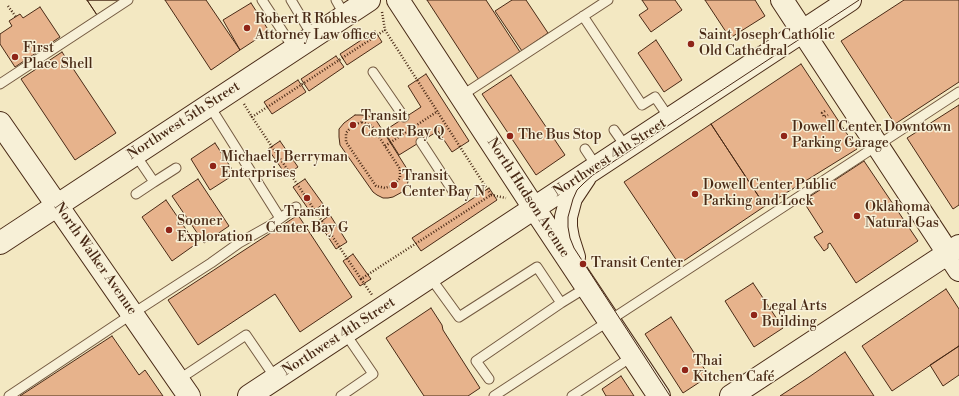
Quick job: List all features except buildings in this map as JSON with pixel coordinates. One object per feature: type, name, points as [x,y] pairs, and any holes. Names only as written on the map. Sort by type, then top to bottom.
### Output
[{"type":"main road","points":[[731,396],[955,256],[877,145],[782,0]]},
{"type":"main road","name":"Northwest 4th Street","points":[[249,396],[534,208],[620,138],[670,119],[850,0]]},
{"type":"main road","name":"Northwest 5th Street","points":[[0,243],[313,37],[341,8],[383,4]]},
{"type":"main road","name":"North Hudson Avenue","points":[[383,4],[461,96],[659,396]]},
{"type":"main road","name":"North Walker Avenue","points":[[0,123],[184,388]]},
{"type":"main road","points":[[583,281],[568,238],[566,217],[571,198],[590,163]]},
{"type":"lane","points":[[0,84],[128,0]]},
{"type":"lane","points":[[262,0],[294,49]]},
{"type":"lane","points":[[291,0],[313,37]]},
{"type":"lane","points":[[461,96],[526,58],[554,39],[583,16],[608,0]]},
{"type":"lane","points":[[583,16],[642,105],[655,97],[670,119]]},
{"type":"lane","points":[[374,72],[404,117]]},
{"type":"lane","points":[[494,396],[959,92]]},
{"type":"lane","points":[[209,105],[280,218]]},
{"type":"lane","points":[[421,142],[453,191]]},
{"type":"lane","points":[[135,154],[154,182]]},
{"type":"lane","points":[[136,194],[176,168]]},
{"type":"lane","points":[[9,396],[239,243],[296,207]]},
{"type":"lane","points":[[430,277],[459,317],[537,267],[561,303]]},
{"type":"lane","points":[[489,379],[476,361],[561,303],[583,281]]},
{"type":"lane","points":[[340,396],[373,374],[345,333]]},
{"type":"lane","points":[[184,388],[246,335],[276,379]]},
{"type":"lane","points":[[572,396],[633,356]]},
{"type":"path","points":[[383,4],[385,30],[491,195]]},
{"type":"path","points":[[8,6],[16,17]]},
{"type":"path","points":[[385,30],[252,117],[361,279],[491,195],[507,198]]},
{"type":"path","points":[[385,146],[438,111]]},
{"type":"path","points":[[825,111],[822,113],[824,117],[828,115]]},
{"type":"path","points":[[362,122],[372,126],[385,146],[400,169],[400,178],[394,185],[385,188],[376,186],[349,148],[346,142],[346,133],[353,125],[362,122]]},
{"type":"tram line","points":[[670,396],[574,248],[570,238],[568,217],[577,190],[593,175],[859,0]]},
{"type":"place","name":"Robert R Robles Attorney Law office","points":[[247,28]]},
{"type":"place","name":"Saint Joseph Catholic Old Cathedral","points":[[691,44]]},
{"type":"place","name":"First Place Shell","points":[[15,57]]},
{"type":"place","name":"Transit Center Bay Q","points":[[353,125]]},
{"type":"place","name":"The Bus Stop","points":[[510,136]]},
{"type":"place","name":"Dowell Center Downtown Parking Garage","points":[[784,136]]},
{"type":"place","name":"Michael J Berryman Enterprises","points":[[213,166]]},
{"type":"place","name":"Transit Center Bay N","points":[[394,185]]},
{"type":"place","name":"Dowell Center Public Parking and Lock","points":[[695,194]]},
{"type":"place","name":"Transit Center Bay G","points":[[307,198]]},
{"type":"place","name":"Oklahoma Natural Gas","points":[[857,216]]},
{"type":"place","name":"Sooner Exploration","points":[[169,230]]},
{"type":"place","name":"Transit Center","points":[[583,264]]},
{"type":"place","name":"Legal Arts Building","points":[[754,315]]},
{"type":"place","name":"Thai Kitchen Café","points":[[685,370]]}]
